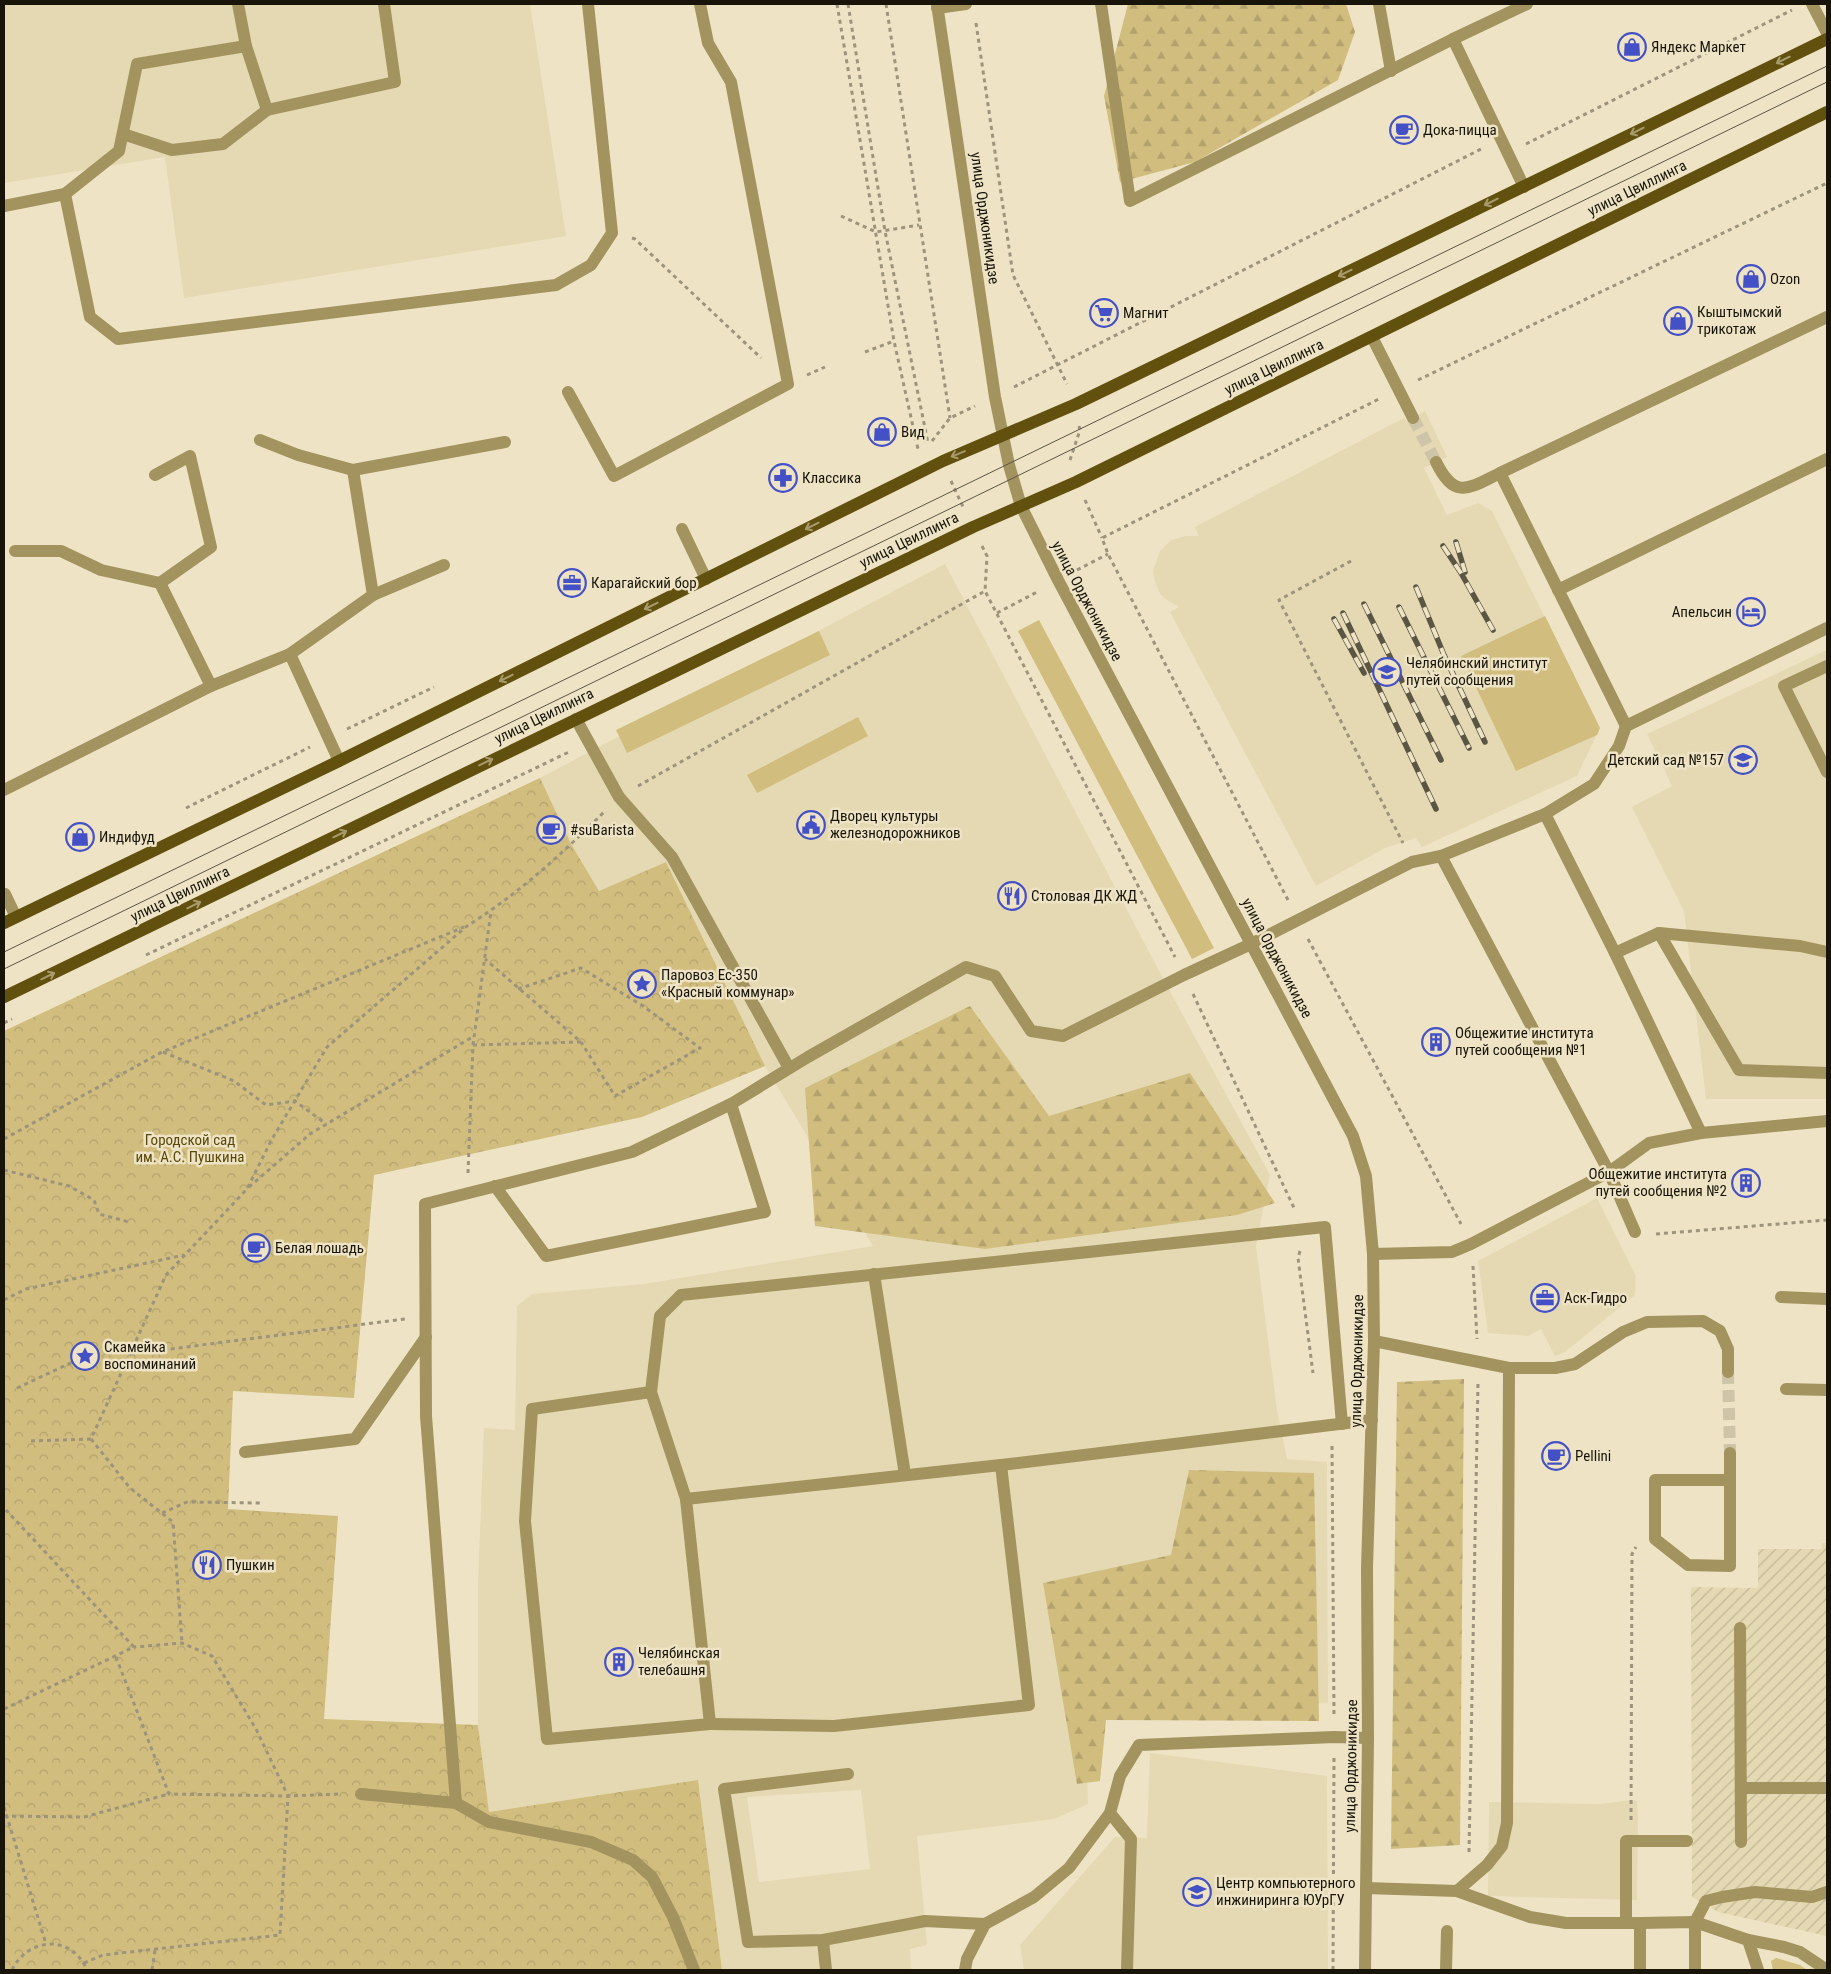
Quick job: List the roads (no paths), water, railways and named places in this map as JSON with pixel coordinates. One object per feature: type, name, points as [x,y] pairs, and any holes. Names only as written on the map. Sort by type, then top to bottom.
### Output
[{"type":"main road","points":[[4,923],[339,761],[943,461],[1076,404],[1827,39]]},
{"type":"main road","name":"улица Цвиллинга","points":[[4,998],[973,527],[1076,482],[1827,112]]},
{"type":"street","points":[[238,4],[246,46],[267,110]]},
{"type":"street","points":[[123,134],[172,150],[223,144],[267,110],[395,82],[384,4]]},
{"type":"street","points":[[65,194],[90,317],[118,339],[556,285],[591,265],[612,233],[588,4]]},
{"type":"street","points":[[568,392],[614,476],[788,384],[731,82],[708,44],[700,4]]},
{"type":"street","points":[[937,6],[966,4]]},
{"type":"street","points":[[1101,4],[1130,201],[1453,39],[1528,4]]},
{"type":"street","points":[[1379,4],[1391,71]]},
{"type":"street","points":[[1812,4],[1827,33]]},
{"type":"street","name":"улица Орджоникидзе","points":[[937,6],[995,396],[1008,465],[1021,506],[1058,580],[1353,1136],[1366,1176],[1373,1254],[1374,1341],[1367,1568],[1368,1738],[1365,1970]]},
{"type":"street","points":[[1453,39],[1524,186]]},
{"type":"street","points":[[4,206],[65,194],[119,151],[137,64],[246,46]]},
{"type":"street","points":[[1436,462],[1443,477],[1454,487],[1469,488],[1827,317]]},
{"type":"street","points":[[1372,337],[1413,418]]},
{"type":"street","points":[[260,440],[298,455],[353,470],[505,442]]},
{"type":"street","points":[[15,551],[61,551],[101,570],[160,583],[211,547],[190,456],[155,475]]},
{"type":"street","points":[[1558,590],[1827,459]]},
{"type":"street","points":[[353,470],[373,595]]},
{"type":"street","points":[[1500,473],[1626,726]]},
{"type":"street","points":[[682,529],[706,579]]},
{"type":"street","points":[[4,790],[211,686],[290,654],[373,595],[444,565]]},
{"type":"street","points":[[160,583],[211,686]]},
{"type":"street","points":[[456,1803],[426,1416],[424,1204],[632,1152],[731,1104],[789,1068],[966,967],[995,976],[1031,1031],[1063,1036],[1184,975],[1251,944],[1412,862],[1441,856],[1545,814],[1594,784],[1619,746],[1626,726],[1827,628]]},
{"type":"street","points":[[290,654],[339,761]]},
{"type":"street","points":[[1827,666],[1784,686],[1827,772]]},
{"type":"street","points":[[576,719],[619,797],[672,857],[789,1068]]},
{"type":"street","points":[[1545,814],[1615,952],[1701,1133]]},
{"type":"street","points":[[1441,856],[1609,1172],[1635,1232]]},
{"type":"street","points":[[5,894],[16,917]]},
{"type":"street","points":[[1615,952],[1659,933],[1800,946],[1827,952]]},
{"type":"street","points":[[1659,933],[1739,1070],[1827,1073]]},
{"type":"street","points":[[494,1186],[546,1256],[765,1212],[731,1104]]},
{"type":"street","points":[[1373,1254],[1452,1252],[1609,1172],[1649,1143],[1701,1133],[1827,1121]]},
{"type":"street","points":[[710,1724],[686,1499],[651,1392],[660,1316],[681,1295],[1324,1227],[1337,1425]]},
{"type":"street","points":[[874,1274],[906,1475]]},
{"type":"street","points":[[1781,1297],[1827,1299]]},
{"type":"street","points":[[1374,1341],[1509,1368],[1556,1368],[1575,1364],[1623,1332],[1648,1322],[1703,1321],[1720,1331],[1728,1349],[1728,1372]]},
{"type":"street","points":[[245,1452],[355,1439],[426,1337]]},
{"type":"street","points":[[1458,1891],[1487,1865],[1502,1846],[1507,1823],[1509,1368]]},
{"type":"street","points":[[1786,1389],[1827,1390]]},
{"type":"street","points":[[651,1392],[532,1409],[525,1521],[547,1739],[710,1724],[834,1726],[1029,1705],[1001,1465]]},
{"type":"street","points":[[686,1499],[1001,1465],[1372,1420]]},
{"type":"street","points":[[1730,1453],[1730,1480],[1730,1566],[1688,1565],[1655,1539],[1655,1480],[1730,1480]]},
{"type":"street","points":[[1740,1628],[1741,1842]]},
{"type":"street","points":[[848,1774],[724,1789],[748,1942],[823,1940],[925,1921],[985,1924],[1034,1897],[1069,1868],[1110,1813],[1120,1776],[1139,1745],[1334,1737],[1368,1738]]},
{"type":"street","points":[[1741,1788],[1827,1788]]},
{"type":"street","points":[[360,1794],[456,1803],[489,1822],[591,1842],[633,1860],[652,1877],[672,1917],[694,1970]]},
{"type":"street","points":[[1110,1813],[1131,1839],[1127,1970]]},
{"type":"street","points":[[1626,1923],[1626,1841],[1687,1841]]},
{"type":"street","points":[[1366,1888],[1458,1891],[1530,1917],[1566,1923],[1695,1922],[1748,1940],[1800,1952],[1827,1970]]},
{"type":"street","points":[[1696,1970],[1695,1922],[1706,1901],[1755,1892],[1812,1897],[1827,1892]]},
{"type":"street","points":[[1640,1923],[1640,1970]]},
{"type":"street","points":[[965,1970],[967,1958],[985,1924]]},
{"type":"street","points":[[1446,1970],[1447,1932]]},
{"type":"street","points":[[823,1940],[826,1970]]},
{"type":"street","points":[[1748,1940],[1758,1970]]},
{"type":"tunnel","points":[[1413,418],[1436,462]]},
{"type":"tunnel","points":[[1728,1372],[1730,1453]]},
{"type":"tram line","points":[[4,952],[1827,66]]},
{"type":"tram line","points":[[4,969],[1827,82]]},
{"type":"railway","points":[[1456,542],[1465,572]]},
{"type":"railway","points":[[1443,546],[1461,573],[1493,630]]},
{"type":"railway","points":[[1416,587],[1444,655],[1485,742]]},
{"type":"railway","points":[[1364,604],[1441,760]]},
{"type":"railway","points":[[1399,607],[1469,748]]},
{"type":"railway","points":[[1343,613],[1436,809]]},
{"type":"railway","points":[[1334,619],[1364,673]]},
{"type":"place","name":"Яндекс Маркет","points":[[1632,47]]},
{"type":"place","name":"Дока-пицца","points":[[1404,130]]},
{"type":"place","name":"Ozon","points":[[1751,279]]},
{"type":"place","name":"Магнит","points":[[1104,313]]},
{"type":"place","name":"Кыштымский трикотаж","points":[[1678,321]]},
{"type":"place","name":"Вид","points":[[882,432]]},
{"type":"place","name":"Классика","points":[[783,478]]},
{"type":"place","name":"Карагайский бор","points":[[572,583]]},
{"type":"place","name":"Апельсин","points":[[1751,612]]},
{"type":"place","name":"Челябинский институт путей сообщения","points":[[1387,672]]},
{"type":"place","name":"Детский сад №157","points":[[1743,760]]},
{"type":"place","name":"Дворец культуры железнодорожников","points":[[811,825]]},
{"type":"place","name":"#suBarista","points":[[551,830]]},
{"type":"place","name":"Индифуд","points":[[80,837]]},
{"type":"place","name":"Столовая ДК ЖД","points":[[1012,896]]},
{"type":"place","name":"Паровоз Ес-350 «Красный коммунар»","points":[[642,984]]},
{"type":"place","name":"Общежитие института путей сообщения №1","points":[[1436,1042]]},
{"type":"place","name":"Общежитие института путей сообщения №2","points":[[1746,1183]]},
{"type":"place","name":"Белая лошадь","points":[[256,1248]]},
{"type":"place","name":"Аск-Гидро","points":[[1545,1298]]},
{"type":"place","name":"Скамейка воспоминаний","points":[[85,1356]]},
{"type":"place","name":"Pellini","points":[[1556,1456]]},
{"type":"place","name":"Пушкин","points":[[207,1565]]},
{"type":"place","name":"Челябинская телебашня","points":[[619,1662]]},
{"type":"place","name":"Центр компьютерного инжиниринга ЮУрГУ","points":[[1197,1892]]},
{"type":"park label","name":"Городской сад им. А.С. Пушкина","points":[[190,1148]]}]
